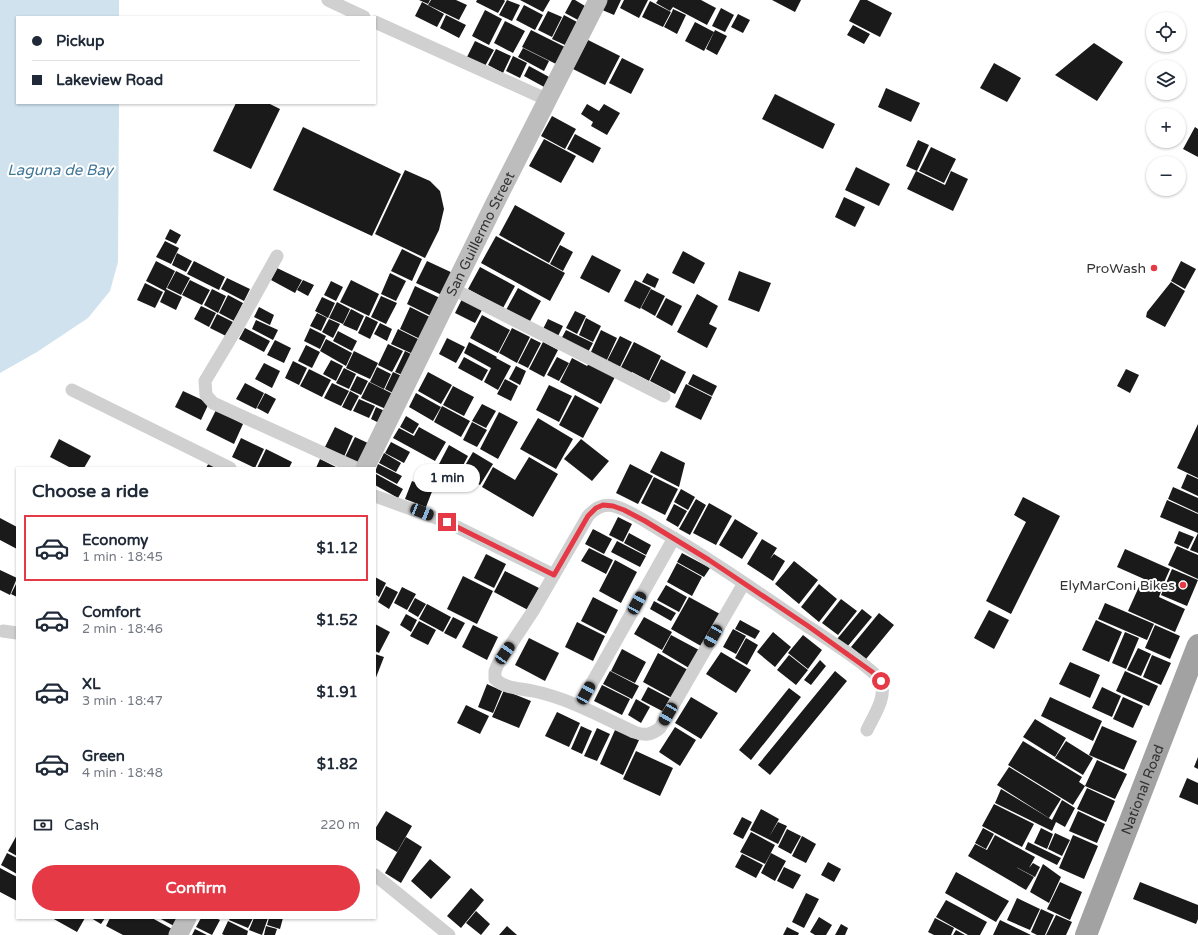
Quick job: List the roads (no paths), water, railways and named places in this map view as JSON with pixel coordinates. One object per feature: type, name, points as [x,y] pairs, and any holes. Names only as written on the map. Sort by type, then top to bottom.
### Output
[{"type":"highway","name":"National Road","points":[[1086,935],[1198,645]]},
{"type":"main road","name":"San Guillermo Street","points":[[365,467],[452,289],[598,0]]},
{"type":"main road","points":[[178,935],[186,919]]},
{"type":"street","points":[[328,0],[362,16]]},
{"type":"street","points":[[376,22],[548,100]]},
{"type":"street","points":[[277,256],[206,381],[206,395],[213,403],[354,467]]},
{"type":"street","points":[[452,289],[664,396]]},
{"type":"street","points":[[72,390],[228,467]]},
{"type":"street","points":[[376,496],[447,522],[554,575]]},
{"type":"street","points":[[744,583],[660,728],[648,735],[641,735],[579,706],[546,694],[509,687],[501,684],[495,679],[495,672],[498,664],[533,611],[588,516],[596,508],[603,505],[613,506],[624,510],[674,538],[744,583],[846,652],[875,674],[881,681],[882,695],[867,730]]},
{"type":"street","points":[[579,706],[674,538]]},
{"type":"street","points":[[3,631],[16,634]]},
{"type":"street","points":[[376,877],[449,935]]},
{"type":"water","name":"Laguna de Bay","points":[[0,0],[119,0],[119,16],[16,16],[16,104],[119,104],[118,262],[110,291],[88,318],[37,352],[0,373]]},
{"type":"place","name":"ProWash","points":[[1154,268]]},
{"type":"place","name":"ElyMarConi Bikes","points":[[1183,585]]}]
